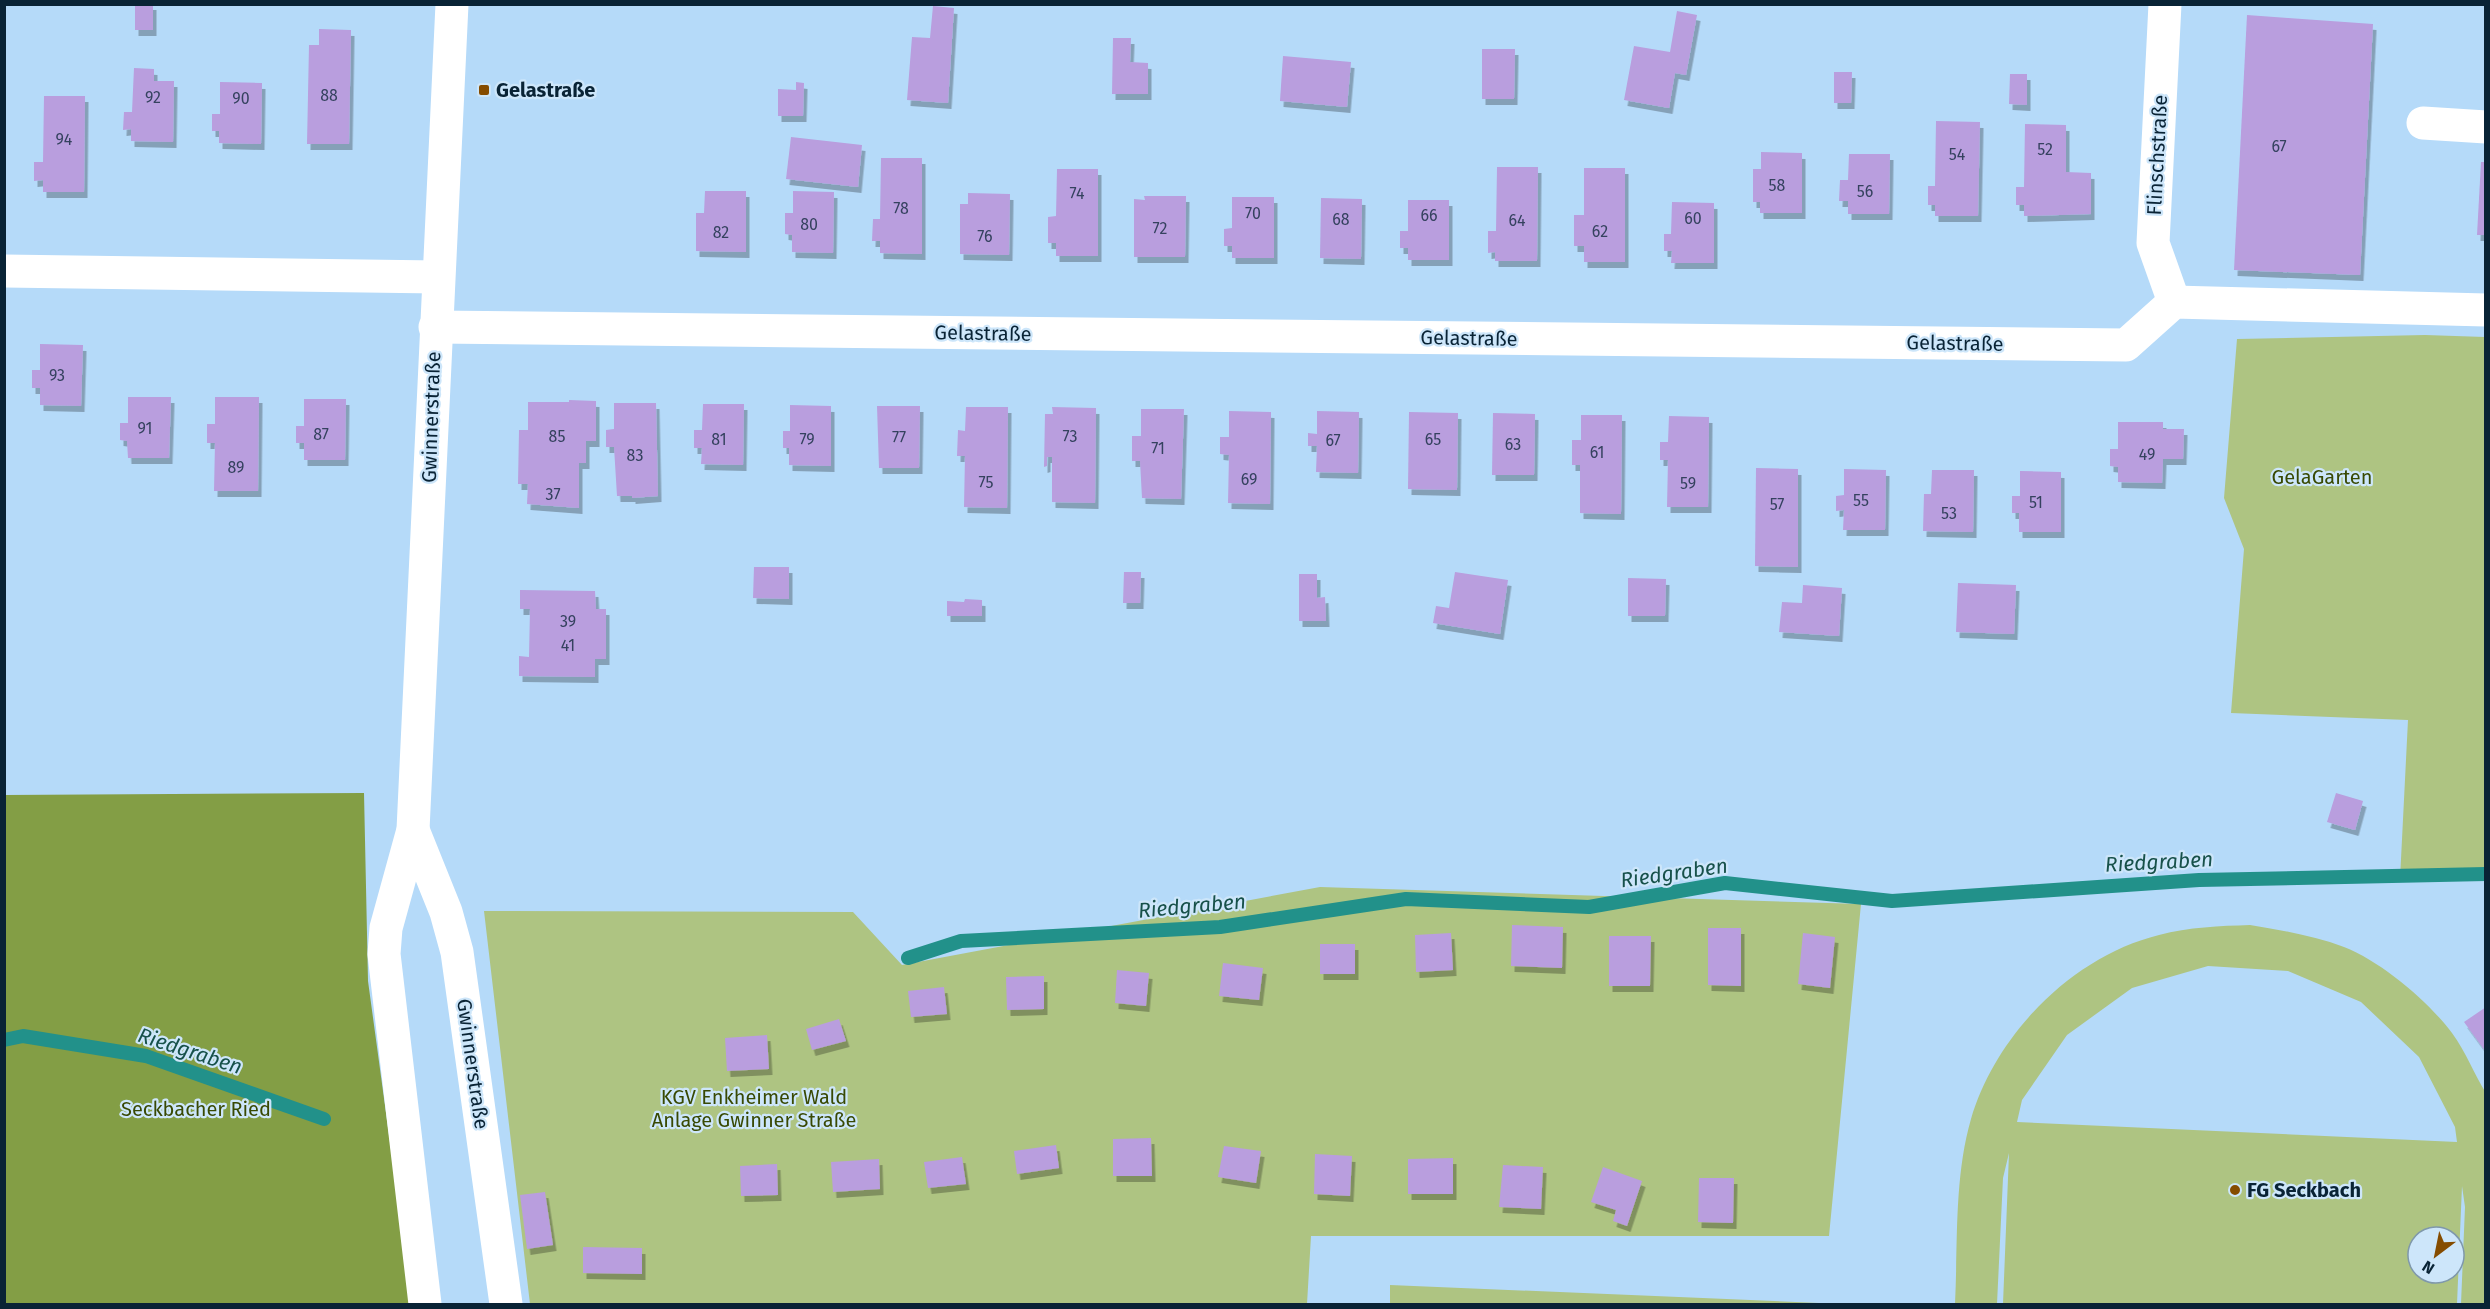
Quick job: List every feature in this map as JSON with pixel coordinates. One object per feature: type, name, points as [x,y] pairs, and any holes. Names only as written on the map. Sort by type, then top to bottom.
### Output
[{"type":"street","name":"Gwinnerstraße","points":[[425,1305],[384,954],[386,928],[414,830],[435,327],[452,4]]},
{"type":"street","name":"Flinschstraße","points":[[2165,4],[2152,243],[2174,302]]},
{"type":"street","points":[[2422,123],[2486,127]]},
{"type":"street","points":[[4,271],[438,277]]},
{"type":"street","points":[[2174,302],[2486,310]]},
{"type":"street","name":"Gelastraße","points":[[435,327],[2126,345],[2174,302]]},
{"type":"street","name":"Gwinnerstraße","points":[[414,830],[446,912],[457,952],[506,1305]]},
{"type":"green space","name":"GelaGarten","points":[[2425,335],[2485,337],[2485,879],[2400,879],[2408,720],[2231,713],[2244,549],[2224,498],[2237,339]]},
{"type":"green space","name":"Seckbacher Ried","points":[[364,793],[368,981],[412,1304],[5,1304],[4,795]]},
{"type":"green space","name":"KGV Enkheimer Wald Anlage Gwinner Straße","points":[[1320,887],[1861,904],[1829,1236],[1311,1236],[1307,1304],[530,1304],[484,911],[853,912],[902,965]]},
{"type":"green space","name":"FG Seckbach","points":[[2250,925],[2285,931],[2344,947],[2389,972],[2430,1008],[2452,1033],[2486,1093],[2485,1304],[2461,1304],[2462,1285],[2466,1285],[2466,1225],[2462,1186],[2460,1225],[2406,1225],[2406,1285],[2458,1285],[2457,1304],[2003,1304],[2009,1153],[2003,1178],[1997,1304],[1955,1304],[1959,1187],[1966,1141],[1971,1119],[1983,1088],[1999,1057],[2042,1003],[2068,980],[2097,961],[2127,945],[2159,935],[2204,927]],"holes":[[[2208,966],[2288,971],[2361,1002],[2419,1057],[2455,1127],[2457,1142],[2017,1122],[2022,1100],[2067,1035],[2132,988]]]},
{"type":"green space","points":[[1390,1285],[1819,1303],[1819,1304],[1390,1304]]},
{"type":"building","points":[[135,4],[153,4],[153,30],[135,30]]},
{"type":"building","points":[[933,6],[954,8],[948,103],[907,100],[912,37],[930,38]]},
{"type":"building","points":[[1677,11],[1697,15],[1686,75],[1675,73],[1669,108],[1624,100],[1634,46],[1670,52]]},
{"type":"building","points":[[2247,15],[2373,24],[2360,275],[2234,270]]},
{"type":"building","points":[[319,29],[351,30],[349,144],[307,144],[309,45],[319,45]]},
{"type":"building","points":[[1113,38],[1131,38],[1130,62],[1148,63],[1148,94],[1112,94]]},
{"type":"building","points":[[1482,49],[1515,49],[1514,99],[1482,99]]},
{"type":"building","points":[[1283,56],[1351,62],[1347,107],[1280,101]]},
{"type":"building","points":[[134,68],[154,69],[154,81],[174,81],[173,142],[131,141],[131,129],[123,130],[124,112],[132,112]]},
{"type":"building","points":[[1834,72],[1852,72],[1851,103],[1834,103]]},
{"type":"building","points":[[2010,74],[2027,74],[2027,105],[2009,104]]},
{"type":"building","points":[[220,82],[262,83],[261,144],[219,143],[219,131],[212,131],[212,114],[220,114]]},
{"type":"building","points":[[796,82],[804,83],[803,116],[778,116],[778,89],[796,90]]},
{"type":"building","points":[[44,96],[85,96],[84,192],[43,192],[43,180],[34,181],[34,162],[43,162]]},
{"type":"building","points":[[1936,121],[1980,122],[1978,216],[1935,216],[1935,205],[1928,205],[1928,186],[1935,186]]},
{"type":"building","points":[[2025,124],[2066,125],[2066,172],[2091,173],[2091,214],[2024,216],[2024,205],[2016,205],[2016,187],[2024,187]]},
{"type":"building","points":[[791,137],[862,145],[858,187],[786,179]]},
{"type":"building","points":[[1761,152],[1802,153],[1802,213],[1760,213],[1760,202],[1753,202],[1753,169],[1761,169]]},
{"type":"building","points":[[1849,154],[1890,154],[1889,214],[1848,214],[1848,201],[1839,201],[1840,180],[1848,180]]},
{"type":"building","points":[[881,158],[922,158],[922,254],[880,253],[880,241],[872,241],[873,219],[880,219]]},
{"type":"building","points":[[2481,162],[2486,162],[2486,235],[2477,235]]},
{"type":"building","points":[[1497,167],[1538,167],[1537,261],[1495,261],[1495,252],[1488,253],[1488,231],[1496,231]]},
{"type":"building","points":[[1584,168],[1625,168],[1625,262],[1584,262],[1584,246],[1574,246],[1574,215],[1584,215]]},
{"type":"building","points":[[1057,169],[1098,169],[1098,256],[1056,256],[1056,243],[1048,243],[1048,217],[1056,216]]},
{"type":"building","points":[[705,191],[746,191],[746,252],[696,251],[696,213],[704,213]]},
{"type":"building","points":[[793,191],[834,192],[833,253],[792,252],[792,235],[785,234],[785,213],[793,213]]},
{"type":"building","points":[[968,193],[1010,194],[1009,255],[960,254],[960,204],[968,204]]},
{"type":"building","points":[[1144,196],[1186,196],[1185,257],[1134,257],[1134,199],[1145,200]]},
{"type":"building","points":[[1232,197],[1274,197],[1274,258],[1232,258],[1232,246],[1224,246],[1224,229],[1232,228]]},
{"type":"building","points":[[1321,198],[1362,199],[1361,259],[1320,258]]},
{"type":"building","points":[[1408,200],[1449,200],[1449,260],[1408,260],[1408,248],[1400,248],[1400,231],[1408,231]]},
{"type":"building","points":[[1672,202],[1714,203],[1714,263],[1671,263],[1672,251],[1664,251],[1664,234],[1671,234]]},
{"type":"building","points":[[40,344],[83,345],[81,406],[40,405],[40,388],[32,388],[32,370],[40,370]]},
{"type":"building","points":[[128,397],[171,397],[169,458],[128,458],[127,441],[120,440],[120,423],[128,423]]},
{"type":"building","points":[[215,397],[259,397],[258,491],[214,491],[215,443],[207,443],[207,424],[215,424]]},
{"type":"building","points":[[304,399],[346,399],[345,460],[304,460],[304,443],[296,443],[296,426],[304,426]]},
{"type":"building","points":[[569,400],[596,401],[596,441],[586,441],[586,463],[579,463],[579,508],[527,504],[528,484],[518,484],[519,430],[528,430],[528,402],[569,402]]},
{"type":"building","points":[[614,403],[656,403],[658,496],[632,498],[632,496],[617,496],[614,447],[606,447],[606,430],[614,429]]},
{"type":"building","points":[[703,404],[744,404],[743,465],[701,464],[702,448],[694,448],[694,430],[702,430]]},
{"type":"building","points":[[790,405],[831,406],[831,466],[789,465],[789,448],[783,448],[783,431],[790,431]]},
{"type":"building","points":[[877,406],[920,406],[919,468],[879,468]]},
{"type":"building","points":[[966,407],[1008,407],[1007,508],[964,507],[965,456],[957,456],[958,430],[965,431]]},
{"type":"building","points":[[1052,407],[1096,408],[1095,503],[1052,502],[1052,457],[1047,457],[1047,466],[1044,467],[1045,414],[1053,414]]},
{"type":"building","points":[[1141,409],[1184,409],[1181,499],[1142,498],[1140,461],[1132,461],[1132,436],[1141,436]]},
{"type":"building","points":[[1229,411],[1271,412],[1270,504],[1228,503],[1229,455],[1220,454],[1220,437],[1229,437]]},
{"type":"building","points":[[1317,411],[1359,412],[1358,473],[1316,472],[1317,446],[1308,446],[1308,433],[1317,434]]},
{"type":"building","points":[[1409,412],[1458,413],[1457,490],[1408,489]]},
{"type":"building","points":[[1493,413],[1535,414],[1534,475],[1492,475]]},
{"type":"building","points":[[1581,415],[1622,415],[1621,514],[1580,513],[1580,465],[1572,465],[1572,440],[1581,440]]},
{"type":"building","points":[[1669,416],[1709,417],[1708,507],[1667,507],[1668,460],[1660,460],[1660,442],[1668,442]]},
{"type":"building","points":[[2118,422],[2163,422],[2163,429],[2184,429],[2183,459],[2163,459],[2162,483],[2118,482],[2118,467],[2110,466],[2110,449],[2118,449]]},
{"type":"building","points":[[1756,468],[1798,469],[1798,567],[1755,566]]},
{"type":"building","points":[[1844,469],[1886,470],[1885,530],[1843,530],[1844,510],[1836,511],[1836,496],[1844,495]]},
{"type":"building","points":[[1932,470],[1974,470],[1973,532],[1923,531],[1924,494],[1931,494]]},
{"type":"building","points":[[2020,471],[2061,472],[2061,532],[2019,532],[2019,513],[2012,513],[2012,496],[2020,496]]},
{"type":"building","points":[[754,567],[789,567],[789,599],[753,598]]},
{"type":"building","points":[[1124,572],[1141,572],[1140,603],[1123,603]]},
{"type":"building","points":[[1455,572],[1508,580],[1500,634],[1433,623],[1436,606],[1449,608]]},
{"type":"building","points":[[1299,574],[1317,574],[1317,598],[1325,597],[1326,621],[1299,621]]},
{"type":"building","points":[[1628,578],[1666,579],[1665,616],[1628,616]]},
{"type":"building","points":[[1958,583],[2016,585],[2014,634],[1956,632]]},
{"type":"building","points":[[1803,585],[1842,588],[1839,636],[1779,632],[1782,602],[1802,603]]},
{"type":"building","points":[[520,590],[595,591],[596,609],[606,609],[606,659],[595,659],[595,677],[519,676],[519,656],[529,657],[530,609],[520,609]]},
{"type":"building","points":[[965,599],[982,600],[982,616],[947,616],[947,601],[964,602]]},
{"type":"building","points":[[2336,793],[2363,801],[2355,830],[2327,822]]},
{"type":"building","points":[[1512,925],[1563,927],[1562,968],[1511,966]]},
{"type":"building","points":[[1708,928],[1741,928],[1741,986],[1708,985]]},
{"type":"building","points":[[1451,933],[1453,970],[1416,972],[1415,935]]},
{"type":"building","points":[[1803,933],[1835,937],[1830,988],[1798,984]]},
{"type":"building","points":[[1609,936],[1651,936],[1650,986],[1609,986]]},
{"type":"building","points":[[1320,944],[1355,944],[1355,974],[1320,974]]},
{"type":"building","points":[[1223,963],[1263,968],[1259,1000],[1219,996]]},
{"type":"building","points":[[1117,970],[1149,973],[1146,1006],[1115,1003]]},
{"type":"building","points":[[1044,976],[1044,1009],[1007,1010],[1006,977]]},
{"type":"building","points":[[944,987],[947,1014],[911,1017],[908,991]]},
{"type":"building","points":[[2486,1007],[2486,1052],[2464,1022]]},
{"type":"building","points":[[839,1019],[846,1041],[812,1050],[806,1029]]},
{"type":"building","points":[[767,1035],[769,1069],[727,1071],[725,1038]]},
{"type":"building","points":[[1151,1138],[1152,1176],[1113,1176],[1113,1139]]},
{"type":"building","points":[[1056,1145],[1059,1168],[1017,1174],[1014,1151]]},
{"type":"building","points":[[1224,1146],[1261,1151],[1256,1183],[1218,1177]]},
{"type":"building","points":[[1315,1154],[1352,1156],[1350,1196],[1314,1194]]},
{"type":"building","points":[[962,1157],[966,1184],[928,1188],[924,1162]]},
{"type":"building","points":[[1453,1158],[1453,1194],[1408,1194],[1408,1159]]},
{"type":"building","points":[[879,1159],[880,1189],[833,1192],[831,1162]]},
{"type":"building","points":[[777,1164],[778,1195],[741,1196],[740,1166]]},
{"type":"building","points":[[1503,1165],[1543,1167],[1541,1209],[1499,1207]]},
{"type":"building","points":[[1603,1167],[1642,1181],[1627,1226],[1613,1221],[1616,1210],[1591,1202]]},
{"type":"building","points":[[1699,1178],[1734,1178],[1733,1223],[1698,1222]]},
{"type":"building","points":[[545,1192],[553,1245],[527,1249],[520,1195]]},
{"type":"building","points":[[583,1247],[642,1248],[642,1274],[583,1273]]},
{"type":"waterway","name":"Riedgraben","points":[[908,958],[961,941],[1220,927],[1406,899],[1589,907],[1725,883],[1892,901],[2199,880],[2486,874]]},
{"type":"waterway","name":"Riedgraben","points":[[4,1040],[23,1036],[146,1056],[324,1119]]},
{"type":"place","name":"Gelastraße","points":[[484,90]]},
{"type":"place","name":"FG Seckbach","points":[[2235,1190]]}]
